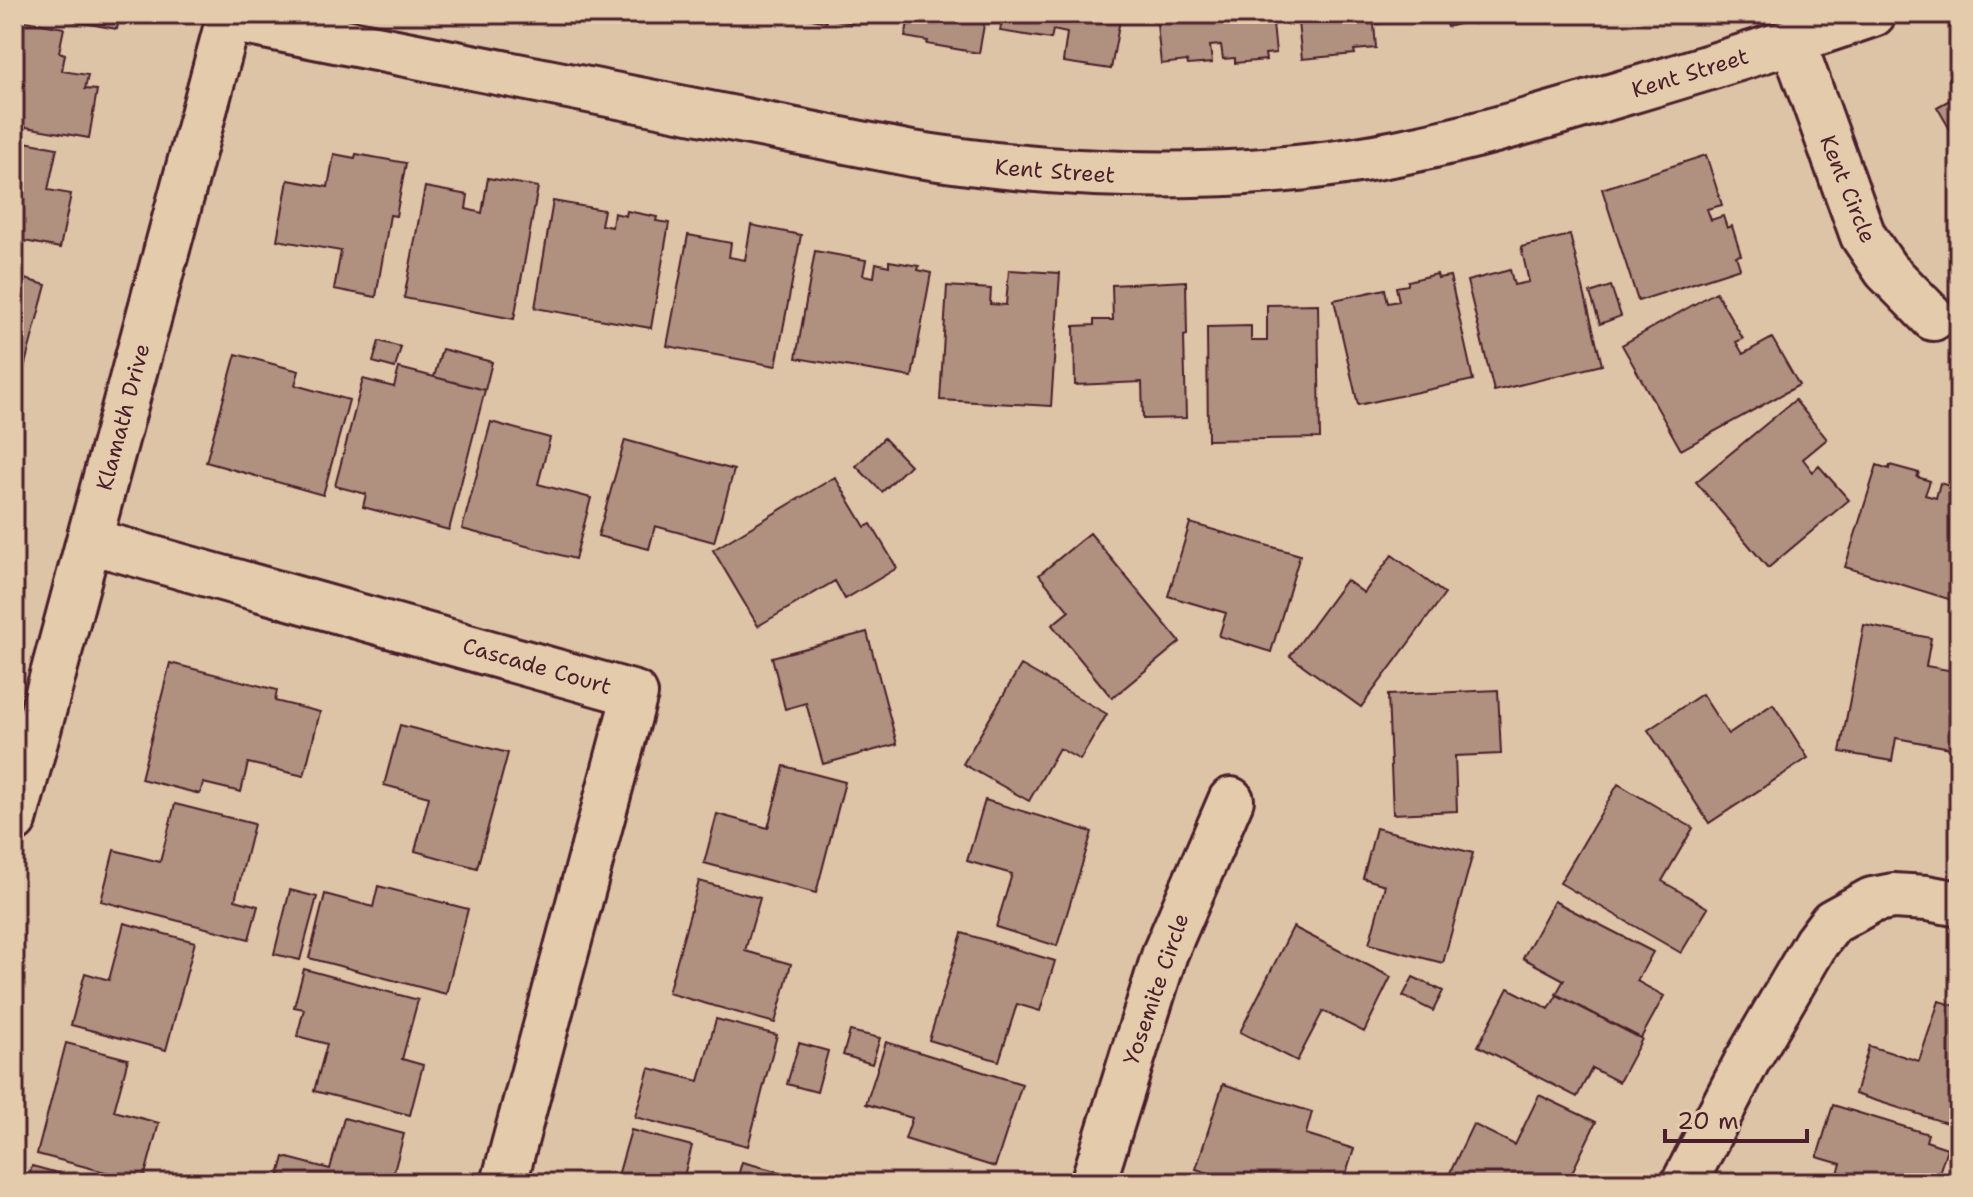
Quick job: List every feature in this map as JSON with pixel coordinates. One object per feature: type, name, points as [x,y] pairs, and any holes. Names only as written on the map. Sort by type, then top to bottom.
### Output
[{"type":"street","name":"Kent Street","points":[[230,17],[912,154],[991,167],[1129,176],[1207,175],[1298,168],[1392,155],[1540,118],[1793,42],[1873,14]]},
{"type":"street","name":"Klamath Drive","points":[[14,820],[230,17]]},
{"type":"street","name":"Kent Circle","points":[[1793,42],[1863,236],[1886,270],[1933,318]]},
{"type":"street","name":"Cascade Court","points":[[90,541],[635,694],[504,1183]]},
{"type":"street","name":"Yosemite Circle","points":[[1093,1183],[1165,953],[1231,800]]},
{"type":"street","points":[[1684,1183],[1747,1061],[1816,943],[1832,922],[1872,900],[1893,896],[1959,904]]},
{"type":"building","points":[[35,14],[120,14],[117,29]]},
{"type":"building","points":[[803,14],[855,14],[853,23],[826,18],[826,22],[802,17]]},
{"type":"building","points":[[910,14],[986,14],[979,53],[905,37]]},
{"type":"building","points":[[1003,14],[1121,14],[1111,69],[1063,62],[1067,33],[1053,30],[1051,39],[1000,31]]},
{"type":"building","points":[[1156,14],[1272,14],[1276,53],[1265,54],[1266,60],[1235,63],[1235,58],[1223,59],[1221,45],[1210,46],[1212,63],[1188,65],[1187,61],[1161,64]]},
{"type":"building","points":[[1297,14],[1394,14],[1394,22],[1374,24],[1376,48],[1354,50],[1355,54],[1302,59]]},
{"type":"building","points":[[1443,14],[1496,14],[1497,17],[1447,27]]},
{"type":"building","points":[[14,19],[64,28],[59,52],[65,54],[62,71],[88,75],[85,89],[97,90],[89,138],[14,125]]},
{"type":"building","points":[[1959,95],[1959,145],[1937,107]]},
{"type":"building","points":[[14,140],[57,148],[48,190],[71,194],[60,248],[14,239]]},
{"type":"building","points":[[334,154],[355,158],[356,154],[406,163],[396,216],[390,215],[376,297],[334,289],[341,251],[277,240],[288,180],[328,187]]},
{"type":"building","points":[[1706,155],[1722,205],[1707,209],[1711,220],[1723,216],[1727,228],[1732,226],[1741,255],[1736,256],[1740,268],[1638,301],[1602,189]]},
{"type":"building","points":[[488,178],[538,187],[514,319],[404,298],[425,187],[468,195],[466,209],[482,213]]},
{"type":"building","points":[[553,201],[604,210],[601,225],[612,227],[614,213],[626,216],[627,211],[657,217],[656,221],[669,223],[651,328],[535,308]]},
{"type":"building","points":[[751,225],[801,235],[776,366],[667,346],[688,235],[731,243],[729,257],[745,260]]},
{"type":"building","points":[[1570,235],[1602,365],[1494,391],[1467,281],[1510,270],[1514,285],[1529,282],[1521,247]]},
{"type":"building","points":[[815,251],[866,260],[863,275],[874,277],[876,263],[889,266],[889,261],[919,266],[918,270],[931,273],[912,377],[796,358]]},
{"type":"building","points":[[1009,270],[1060,273],[1051,406],[940,400],[947,286],[991,289],[990,304],[1006,305]]},
{"type":"building","points":[[1437,274],[1438,278],[1450,276],[1473,380],[1358,405],[1334,300],[1385,289],[1388,303],[1399,301],[1396,287]]},
{"type":"building","points":[[14,276],[46,285],[16,398],[14,397]]},
{"type":"building","points":[[1186,281],[1186,418],[1143,419],[1142,382],[1075,385],[1074,326],[1094,325],[1094,320],[1113,320],[1112,285]]},
{"type":"building","points":[[1611,286],[1621,316],[1600,324],[1590,293]]},
{"type":"building","points":[[1716,292],[1743,339],[1736,342],[1743,354],[1772,338],[1799,385],[1681,450],[1622,345]]},
{"type":"building","points":[[1318,304],[1320,438],[1208,440],[1207,327],[1251,326],[1251,341],[1267,341],[1267,305]]},
{"type":"building","points":[[379,341],[401,347],[395,368],[373,362]]},
{"type":"building","points":[[442,349],[492,362],[485,390],[434,377]]},
{"type":"building","points":[[236,354],[299,371],[295,385],[349,400],[323,495],[206,462]]},
{"type":"building","points":[[399,368],[485,390],[449,530],[363,507],[366,494],[335,486],[363,379],[394,387]]},
{"type":"building","points":[[1795,400],[1827,439],[1803,459],[1813,472],[1819,466],[1849,500],[1768,568],[1696,482]]},
{"type":"building","points":[[491,422],[550,438],[538,484],[591,498],[575,559],[462,529]]},
{"type":"building","points":[[884,438],[910,465],[882,492],[856,466]]},
{"type":"building","points":[[625,440],[734,470],[714,542],[655,526],[649,549],[598,536]]},
{"type":"building","points":[[1877,465],[1889,469],[1890,465],[1919,473],[1917,477],[1930,481],[1925,495],[1936,498],[1940,483],[1959,489],[1958,602],[1845,567]]},
{"type":"building","points":[[835,477],[865,527],[871,524],[897,568],[845,599],[835,581],[758,626],[713,550]]},
{"type":"building","points":[[1190,523],[1300,555],[1271,652],[1219,636],[1226,613],[1168,596]]},
{"type":"building","points":[[1090,533],[1180,642],[1112,698],[1052,625],[1069,611],[1039,575]]},
{"type":"building","points":[[1392,555],[1445,594],[1361,707],[1290,656],[1346,580],[1364,593]]},
{"type":"building","points":[[1864,625],[1931,638],[1926,666],[1959,672],[1959,735],[1956,749],[1896,738],[1892,761],[1840,752]]},
{"type":"building","points":[[867,632],[897,744],[823,764],[806,703],[785,709],[772,657]]},
{"type":"building","points":[[170,663],[277,690],[275,701],[320,712],[304,776],[248,763],[241,792],[203,783],[200,794],[141,779]]},
{"type":"building","points":[[1021,665],[1107,714],[1080,760],[1059,748],[1029,801],[963,764]]},
{"type":"building","points":[[1498,690],[1501,754],[1455,756],[1457,811],[1393,814],[1388,695]]},
{"type":"building","points":[[1702,694],[1728,734],[1773,704],[1808,758],[1709,823],[1648,730]]},
{"type":"building","points":[[400,725],[508,753],[477,868],[415,851],[429,797],[384,785]]},
{"type":"building","points":[[784,766],[845,782],[816,893],[704,863],[717,814],[768,828]]},
{"type":"building","points":[[1618,784],[1693,828],[1662,881],[1708,908],[1681,953],[1560,883]]},
{"type":"building","points":[[985,800],[1092,832],[1057,946],[996,927],[1012,874],[967,861]]},
{"type":"building","points":[[175,804],[254,824],[235,900],[258,906],[249,939],[101,901],[114,850],[160,862]]},
{"type":"building","points":[[1376,828],[1473,853],[1443,963],[1369,944],[1385,885],[1363,878]]},
{"type":"building","points":[[699,881],[760,898],[745,951],[791,964],[775,1023],[668,993]]},
{"type":"building","points":[[378,886],[468,909],[446,994],[309,958],[325,894],[373,907]]},
{"type":"building","points":[[290,890],[317,897],[300,960],[274,954]]},
{"type":"building","points":[[1554,901],[1653,952],[1637,981],[1664,996],[1641,1038],[1556,994],[1564,980],[1523,958]]},
{"type":"building","points":[[124,923],[195,942],[166,1050],[71,1025],[85,973],[109,980]]},
{"type":"building","points":[[1293,927],[1391,977],[1364,1032],[1323,1011],[1297,1061],[1240,1032]]},
{"type":"building","points":[[962,933],[1055,961],[1040,1011],[1017,1004],[999,1061],[929,1040]]},
{"type":"building","points":[[304,969],[418,1000],[402,1059],[423,1065],[410,1115],[314,1091],[327,1044],[297,1036],[304,1009],[294,1007]]},
{"type":"building","points":[[1413,977],[1443,991],[1433,1011],[1403,996]]},
{"type":"building","points":[[1508,988],[1549,1009],[1557,995],[1642,1039],[1619,1082],[1592,1068],[1577,1097],[1478,1046]]},
{"type":"building","points":[[1939,1001],[1959,1007],[1959,1127],[1855,1094],[1869,1046],[1919,1061]]},
{"type":"building","points":[[716,1019],[777,1035],[748,1146],[635,1117],[649,1068],[699,1081]]},
{"type":"building","points":[[850,1031],[880,1038],[872,1064],[843,1055]]},
{"type":"building","points":[[886,1042],[1022,1084],[995,1167],[905,1139],[912,1118],[866,1104]]},
{"type":"building","points":[[66,1043],[128,1059],[114,1111],[159,1123],[143,1182],[37,1154]]},
{"type":"building","points":[[799,1043],[828,1051],[817,1092],[787,1084]]},
{"type":"building","points":[[1223,1084],[1312,1112],[1306,1134],[1354,1149],[1343,1183],[1241,1183],[1196,1169]]},
{"type":"building","points":[[1539,1095],[1596,1122],[1567,1183],[1446,1181],[1473,1124],[1515,1145]]},
{"type":"building","points":[[1833,1105],[1928,1134],[1926,1141],[1947,1148],[1936,1183],[1835,1183],[1841,1164],[1817,1157]]},
{"type":"building","points":[[344,1118],[404,1134],[391,1183],[277,1183],[284,1157],[330,1169]]},
{"type":"building","points":[[631,1130],[692,1146],[682,1183],[616,1183]]},
{"type":"building","points":[[742,1162],[784,1173],[781,1183],[736,1183]]},
{"type":"building","points":[[32,1166],[95,1183],[27,1183]]}]
